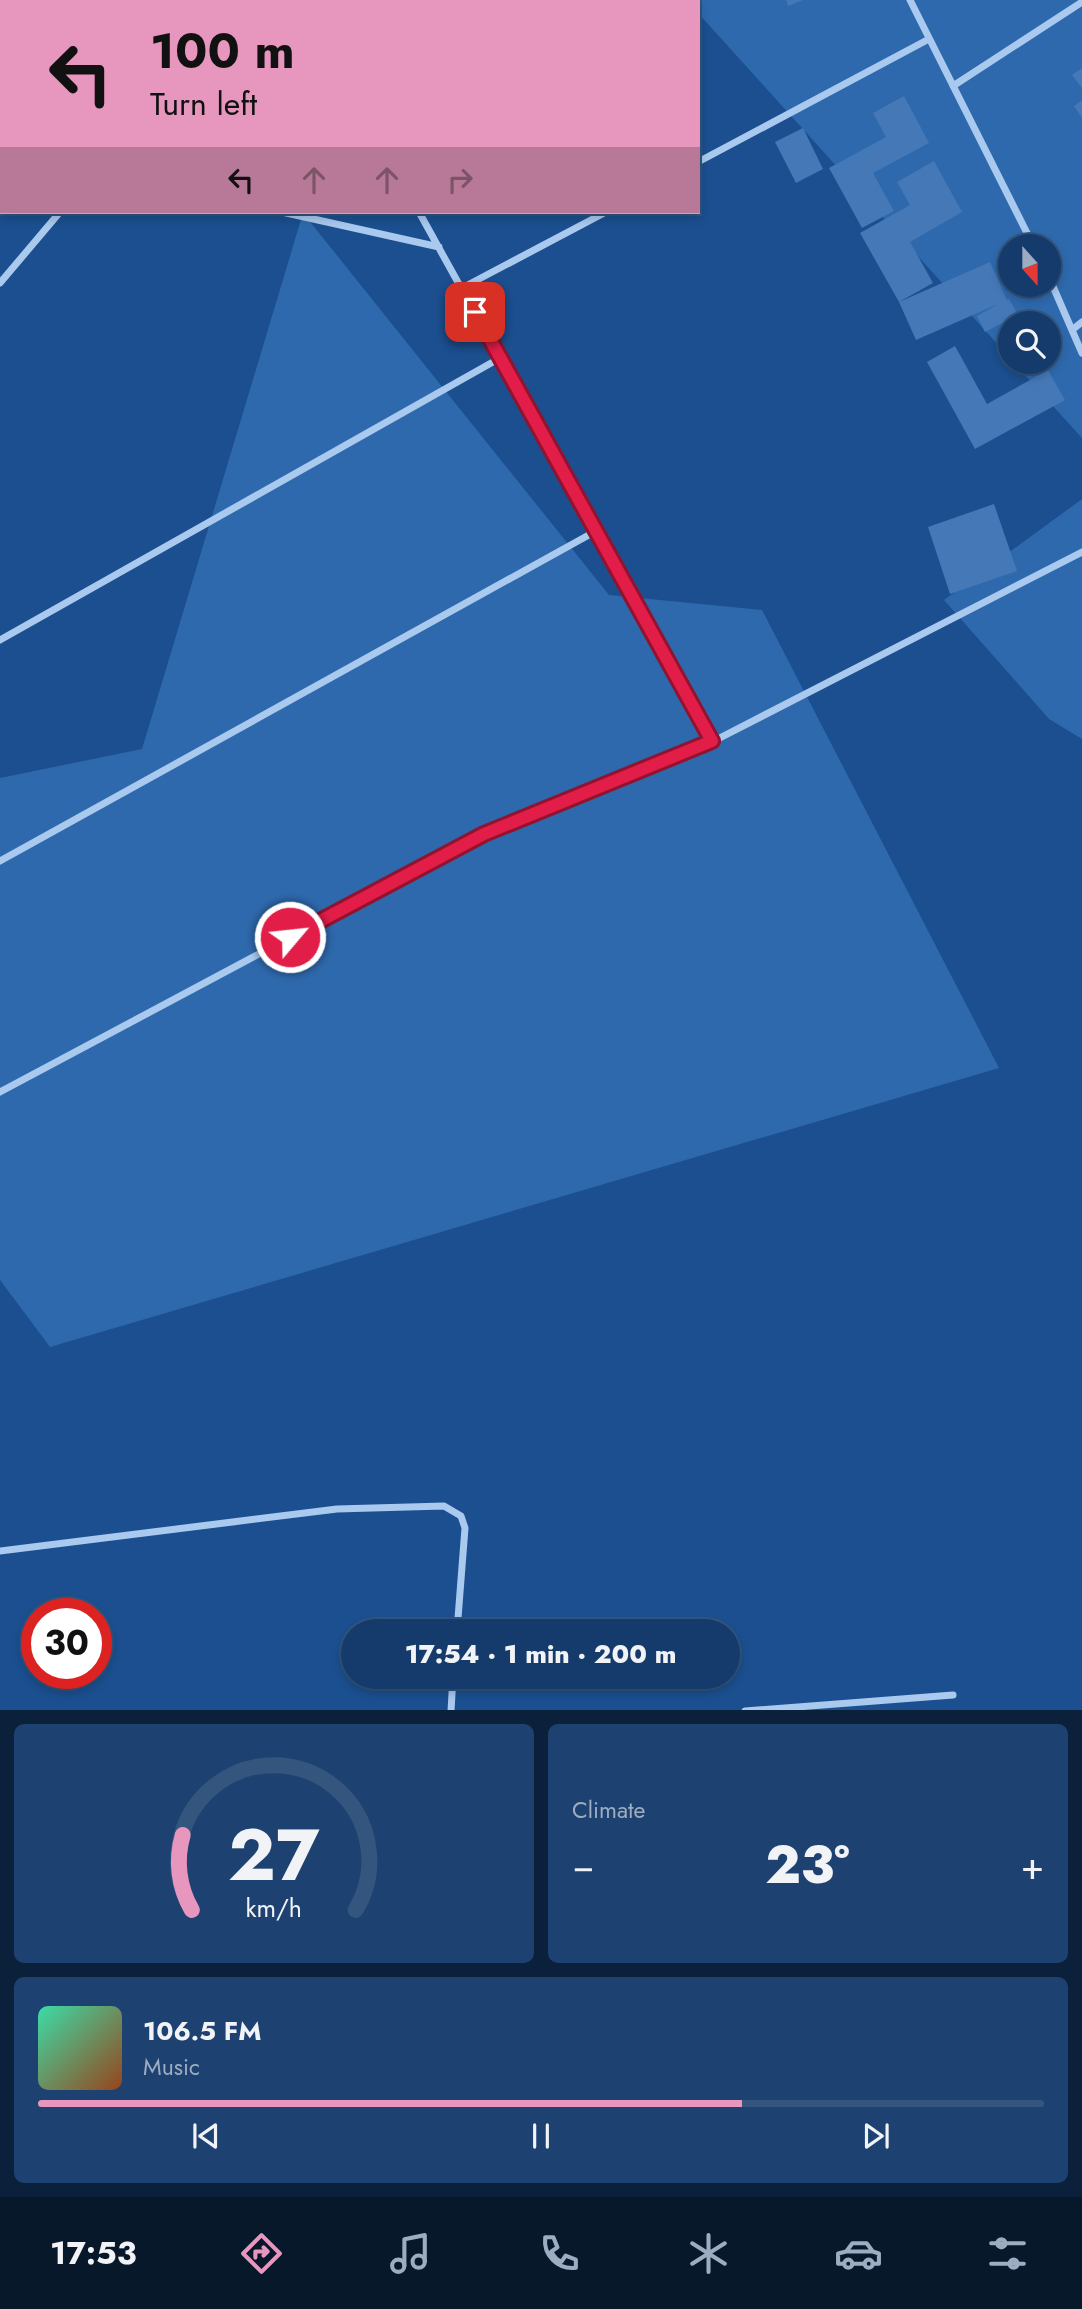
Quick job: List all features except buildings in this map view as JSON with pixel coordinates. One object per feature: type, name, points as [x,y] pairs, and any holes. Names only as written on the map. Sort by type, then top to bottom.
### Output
[{"type":"street","points":[[910,0],[1027,234]]},
{"type":"street","points":[[953,86],[1082,2]]},
{"type":"street","points":[[700,161],[929,39]]},
{"type":"street","points":[[0,283],[58,214]]},
{"type":"street","points":[[291,214],[439,247]]},
{"type":"street","points":[[420,214],[712,741]]},
{"type":"street","points":[[462,288],[602,214]]},
{"type":"street","points":[[1058,298],[1082,353]]},
{"type":"street","points":[[1072,330],[1082,322]]},
{"type":"street","points":[[0,640],[500,358]]},
{"type":"street","points":[[0,861],[596,531]]},
{"type":"street","points":[[0,1092],[484,834],[712,741],[1082,552]]},
{"type":"street","points":[[0,1551],[337,1508],[444,1506],[461,1516],[465,1528],[458,1619]]},
{"type":"street","points":[[451,1710],[452,1689]]},
{"type":"street","points":[[745,1710],[953,1695]]},
{"type":"shaded area","points":[[700,0],[1082,0],[1082,438],[1024,374],[1061,374],[1061,311],[998,311],[998,345],[700,15]]},
{"type":"shaded area","points":[[304,214],[609,595],[762,610],[999,1068],[50,1347],[0,1280],[0,778],[142,749]]},
{"type":"shaded area","points":[[1082,499],[1082,739],[1049,719],[944,600]]},
{"type":"route","points":[[290,937],[484,834],[712,741],[475,312]]}]
